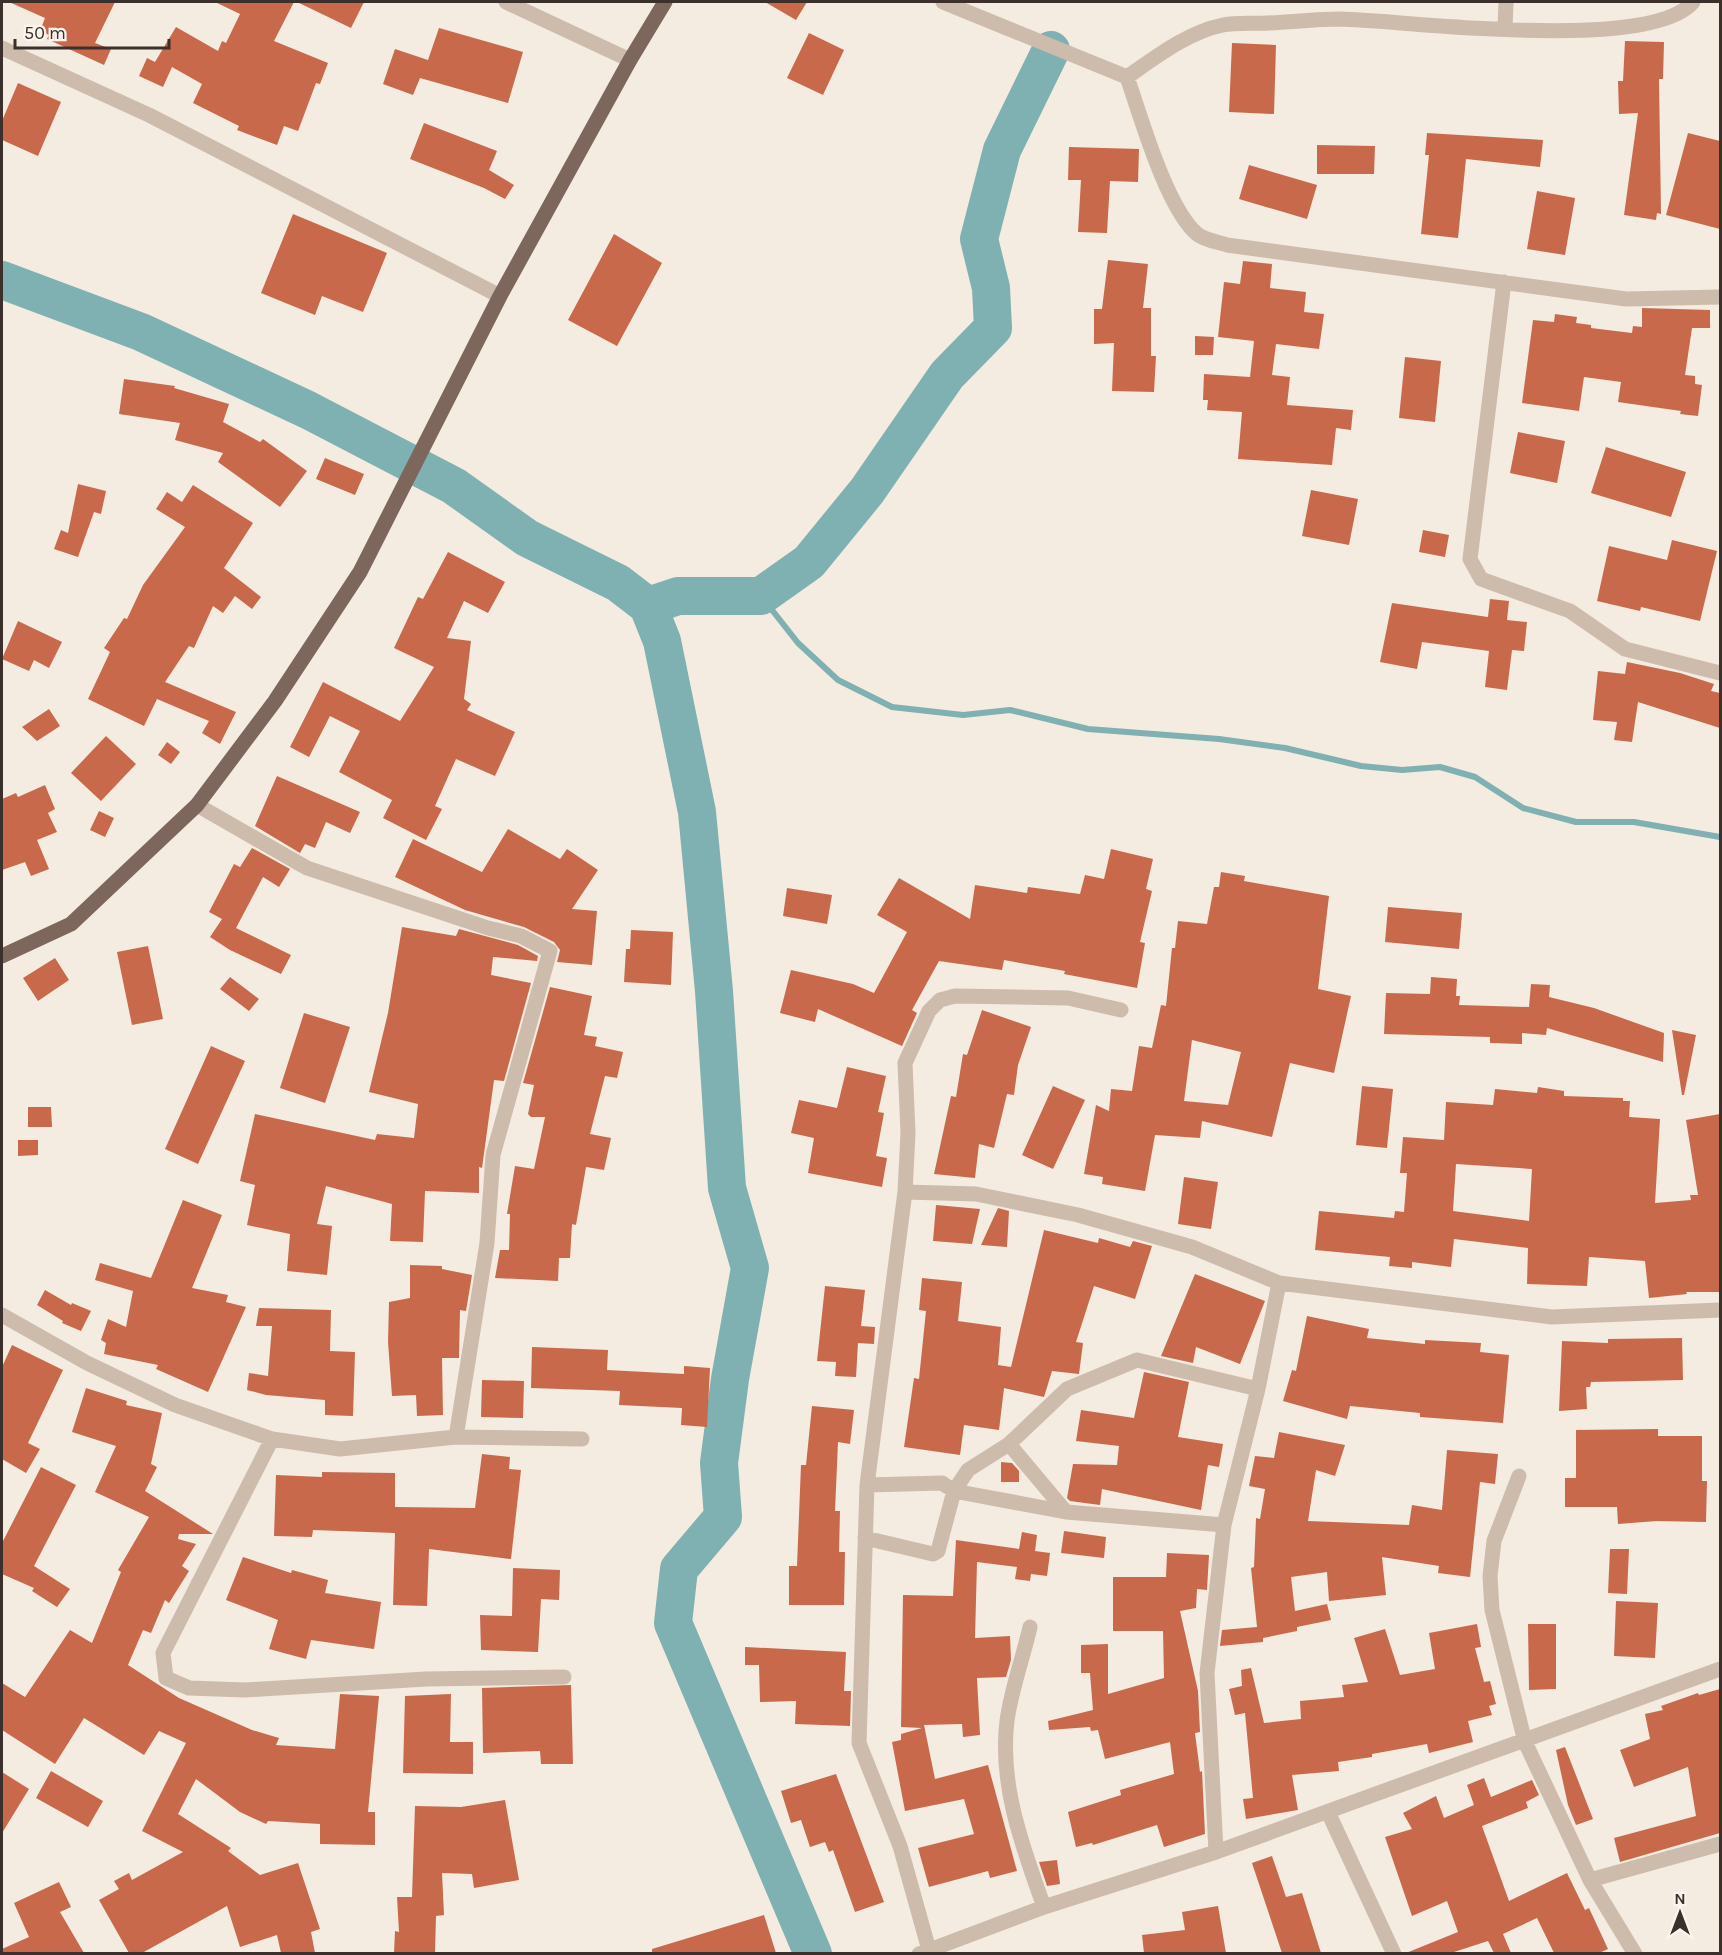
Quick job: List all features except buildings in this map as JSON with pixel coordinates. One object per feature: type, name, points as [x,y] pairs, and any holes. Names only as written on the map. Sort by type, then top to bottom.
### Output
[{"type":"main road","points":[[2,956],[71,924],[197,805],[275,701],[360,572],[500,296],[630,60],[665,2]]},
{"type":"street","points":[[507,2],[630,60]]},
{"type":"street","points":[[943,2],[1128,77],[1153,150],[1178,209],[1197,235],[1227,245],[1626,299],[1720,297]]},
{"type":"street","points":[[1505,29],[1506,2]]},
{"type":"street","points":[[1128,77],[1169,47],[1222,25],[1340,19],[1505,29],[1618,28],[1658,22],[1686,10],[1693,2]]},
{"type":"street","points":[[2,48],[149,115],[500,296]]},
{"type":"street","points":[[1504,282],[1470,559],[1481,579],[1570,611],[1625,649],[1720,673]]},
{"type":"street","points":[[197,805],[307,868],[488,928],[521,936],[550,951],[493,1155],[487,1243],[456,1437]]},
{"type":"street","points":[[1121,1011],[1068,998],[955,996],[940,1000],[929,1011],[905,1064],[908,1133],[905,1192],[867,1485],[859,1743],[900,1846],[924,1952],[1044,1907],[1215,1852],[1525,1742],[1720,1669]]},
{"type":"street","points":[[905,1192],[976,1194],[1078,1215],[1192,1247],[1279,1283],[1552,1317],[1720,1310]]},
{"type":"street","points":[[1215,1852],[1207,1673],[1224,1525],[1258,1389],[1279,1283]]},
{"type":"street","points":[[2,1315],[87,1363],[175,1405],[272,1439],[340,1449],[456,1437],[582,1439]]},
{"type":"street","points":[[865,1538],[933,1554],[939,1551],[954,1491],[968,1470],[1010,1444],[1067,1389],[1137,1360],[1258,1389]]},
{"type":"street","points":[[272,1439],[163,1653],[166,1678],[189,1688],[245,1690],[426,1679],[564,1677]]},
{"type":"street","points":[[1010,1444],[1066,1512]]},
{"type":"street","points":[[1519,1476],[1494,1541],[1490,1576],[1491,1610],[1525,1742],[1590,1880],[1635,1953]]},
{"type":"street","points":[[867,1485],[942,1483],[954,1491],[1066,1512],[1224,1525]]},
{"type":"street","points":[[1030,1627],[1007,1721],[1007,1783],[1024,1851],[1044,1907]]},
{"type":"street","points":[[1328,1812],[1394,1953]]},
{"type":"street","points":[[1590,1880],[1720,1844]]},
{"type":"waterway","points":[[648,606],[678,596],[761,596],[809,562],[867,491],[947,375],[993,328],[991,288],[979,239],[1002,150],[1051,50]]},
{"type":"waterway","points":[[2,280],[141,332],[308,410],[454,486],[527,538],[618,583],[648,606],[662,641],[697,812],[714,991],[727,1188],[750,1268],[730,1379],[719,1463],[723,1517],[679,1569],[673,1623],[813,1954]]},
{"type":"waterway","points":[[761,596],[798,643],[838,680],[892,707],[963,715],[1010,710],[1088,729],[1219,739],[1285,748],[1361,766],[1402,770],[1440,767],[1475,777],[1523,808],[1576,822],[1634,822],[1720,837]]}]
